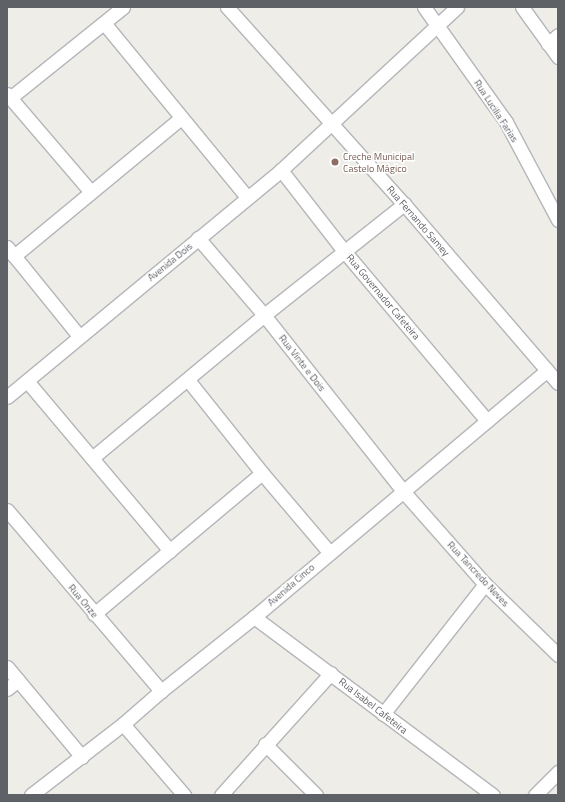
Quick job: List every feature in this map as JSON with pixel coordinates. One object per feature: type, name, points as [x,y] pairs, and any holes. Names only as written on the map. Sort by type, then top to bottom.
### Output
[{"type":"street","points":[[91,192],[9,96],[123,7]]},
{"type":"street","name":"Rua Fernando Samey","points":[[227,7],[404,204],[558,383]]},
{"type":"street","name":"Rua Lucilia Farias","points":[[424,7],[438,24],[506,122],[558,220]]},
{"type":"street","name":"Avenida Dois","points":[[7,397],[281,170],[457,7]]},
{"type":"street","points":[[522,7],[558,57]]},
{"type":"street","points":[[104,23],[247,198]]},
{"type":"street","points":[[548,44],[558,35]]},
{"type":"street","points":[[79,336],[11,252],[91,192],[181,118]]},
{"type":"street","name":"Rua Governador Cafeteira","points":[[281,170],[344,251],[487,421]]},
{"type":"street","points":[[92,458],[188,380],[264,315],[404,204]]},
{"type":"street","name":"Rua Vinte e Dois","points":[[198,238],[264,315],[402,490]]},
{"type":"street","name":"Avenida Cinco","points":[[31,795],[82,757],[161,691],[254,617],[402,490],[547,370]]},
{"type":"street","points":[[188,380],[262,473],[329,552]]},
{"type":"street","points":[[27,381],[170,551]]},
{"type":"street","points":[[94,614],[262,473]]},
{"type":"street","name":"Rua Tancredo Neves","points":[[402,490],[485,584],[558,655]]},
{"type":"street","name":"Rua Onze","points":[[7,510],[12,524],[94,614],[161,691]]},
{"type":"street","points":[[383,714],[485,584]]},
{"type":"street","name":"Rua Isabel Cafeteira","points":[[254,617],[493,795]]},
{"type":"street","points":[[7,667],[82,757]]},
{"type":"street","points":[[221,795],[331,673]]},
{"type":"street","points":[[7,689],[18,680]]},
{"type":"street","points":[[123,724],[184,795]]},
{"type":"street","points":[[266,744],[316,795]]},
{"type":"street","points":[[535,795],[558,772]]},
{"type":"place","name":"Creche Municipal Castelo Mágico","points":[[335,162]]}]
